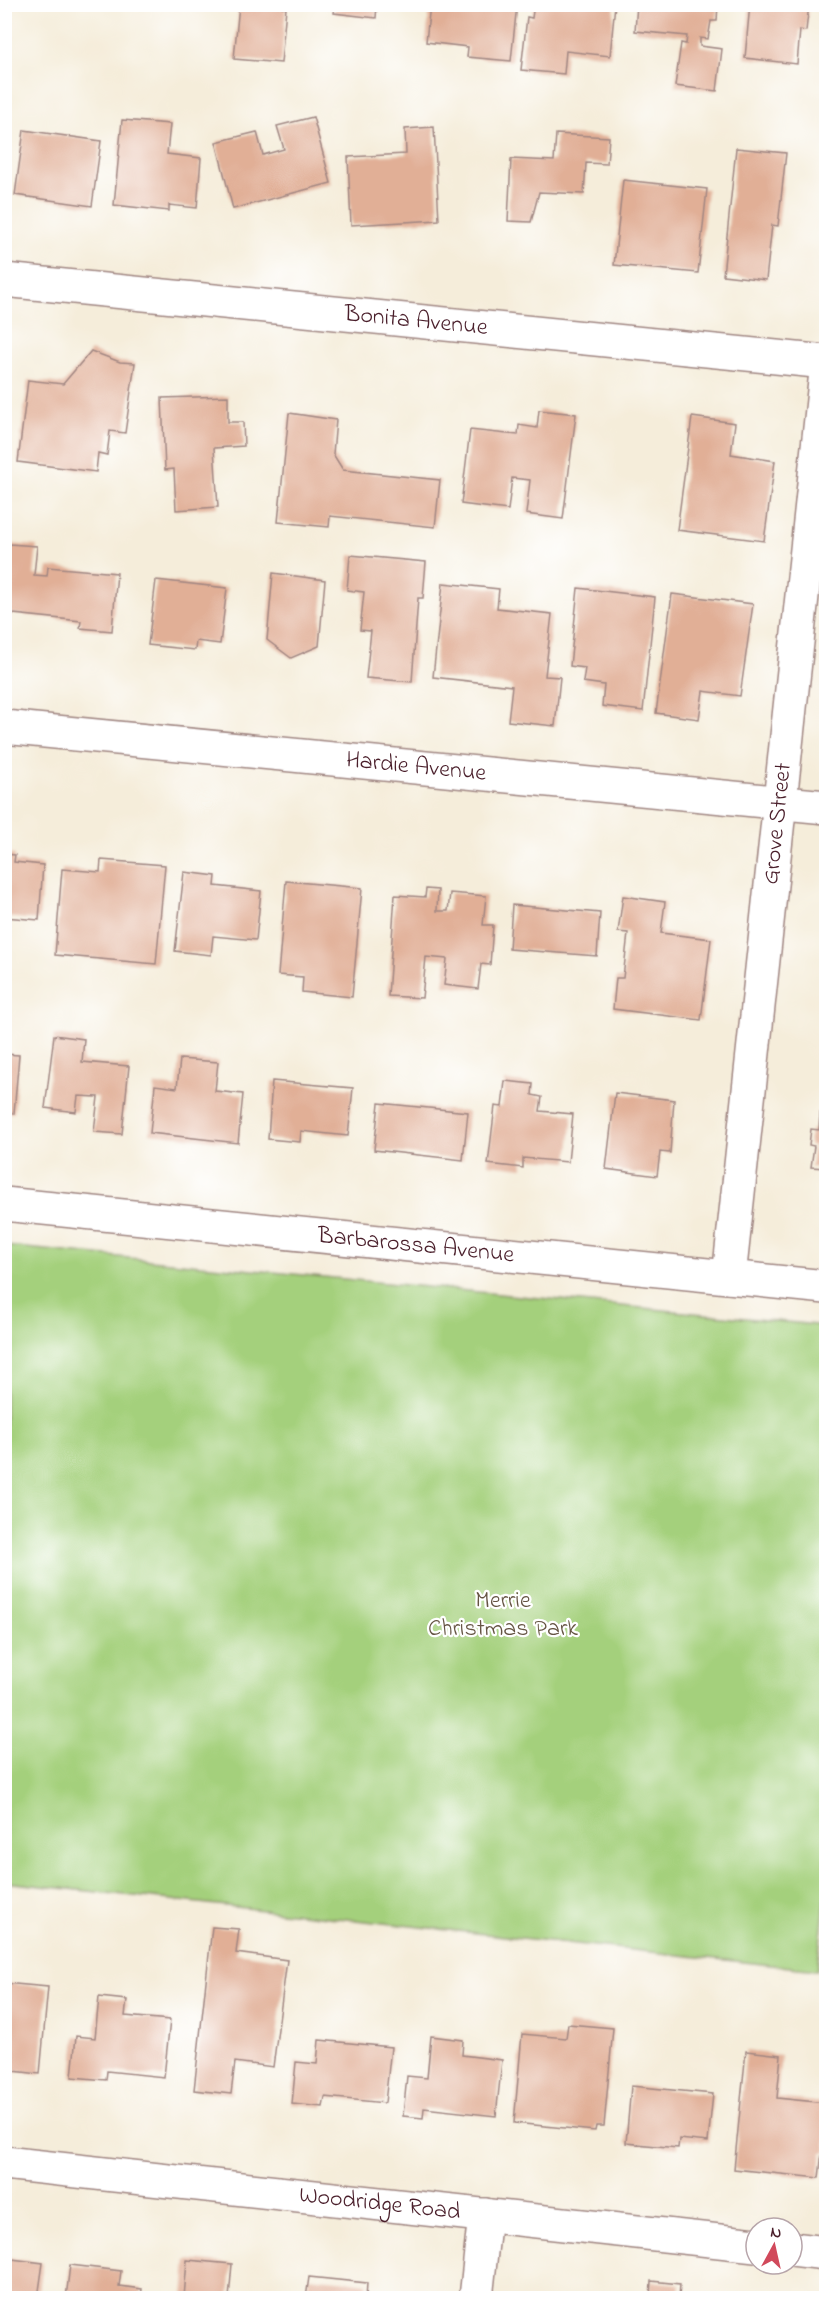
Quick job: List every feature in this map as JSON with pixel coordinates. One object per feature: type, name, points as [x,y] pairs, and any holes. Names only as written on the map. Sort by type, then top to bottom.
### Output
[{"type":"street","name":"Bonita Avenue","points":[[4,280],[826,362]]},
{"type":"street","name":"Grove Street","points":[[729,1277],[826,372]]},
{"type":"street","name":"Hardie Avenue","points":[[4,727],[826,807]]},
{"type":"street","name":"Barbarossa Avenue","points":[[4,1204],[826,1287]]},
{"type":"street","name":"Woodridge Road","points":[[4,2163],[744,2244]]},
{"type":"street","points":[[476,2298],[485,2215]]},
{"type":"street","points":[[804,2250],[826,2253]]},
{"type":"green space","name":"Merrie Christmas Park","points":[[5,1246],[826,1326],[826,1894],[817,1970],[5,1882]]},
{"type":"building","points":[[239,4],[282,4],[282,8],[286,8],[281,63],[234,59]]},
{"type":"building","points":[[335,4],[377,4],[376,18],[334,13]]},
{"type":"building","points":[[430,4],[517,4],[511,61],[467,57],[468,47],[426,42]]},
{"type":"building","points":[[534,4],[615,4],[610,56],[566,51],[564,74],[521,70],[527,17],[532,18]]},
{"type":"building","points":[[637,4],[718,4],[717,21],[711,21],[708,39],[700,38],[700,46],[722,49],[717,91],[675,86],[681,43],[686,44],[687,36],[635,31]]},
{"type":"building","points":[[750,4],[809,4],[806,31],[800,30],[797,64],[745,58]]},
{"type":"building","points":[[313,117],[331,183],[233,209],[216,142],[257,132],[263,155],[284,149],[277,126]]},
{"type":"building","points":[[122,120],[170,124],[167,154],[201,158],[197,208],[169,205],[169,211],[114,205]]},
{"type":"building","points":[[434,127],[439,220],[351,225],[348,157],[406,154],[405,129]]},
{"type":"building","points":[[24,130],[101,141],[92,206],[15,195]]},
{"type":"building","points":[[556,134],[609,137],[607,164],[586,163],[584,194],[539,192],[531,222],[508,221],[511,159],[554,161]]},
{"type":"building","points":[[736,148],[786,153],[778,226],[772,225],[766,280],[723,275]]},
{"type":"building","points":[[623,180],[707,189],[698,273],[614,265]]},
{"type":"building","points":[[91,351],[120,362],[135,363],[125,433],[110,431],[107,455],[98,453],[96,472],[18,462],[28,380],[63,384]]},
{"type":"building","points":[[228,396],[228,422],[243,422],[244,446],[214,448],[218,507],[176,510],[174,469],[165,470],[162,398]]},
{"type":"building","points":[[539,410],[576,414],[563,519],[526,514],[530,480],[512,478],[508,510],[461,504],[470,430],[518,435],[519,425],[537,428]]},
{"type":"building","points":[[289,413],[336,420],[333,454],[343,470],[440,480],[435,527],[330,516],[329,527],[278,522]]},
{"type":"building","points":[[692,417],[735,423],[731,454],[775,461],[764,541],[677,530]]},
{"type":"building","points":[[9,544],[37,546],[34,575],[47,576],[48,567],[117,573],[112,631],[80,628],[81,621],[4,613]]},
{"type":"building","points":[[350,555],[426,562],[423,598],[418,598],[412,682],[366,678],[371,631],[360,630],[364,592],[347,590]]},
{"type":"building","points":[[273,573],[325,580],[319,646],[291,658],[267,640]]},
{"type":"building","points":[[156,580],[227,588],[220,644],[196,641],[195,650],[148,645]]},
{"type":"building","points":[[443,583],[499,589],[497,608],[552,614],[545,676],[560,677],[555,726],[508,721],[512,686],[433,677]]},
{"type":"building","points":[[578,588],[655,597],[643,711],[602,706],[604,685],[583,682],[585,668],[570,666]]},
{"type":"building","points":[[672,594],[753,604],[740,696],[703,691],[699,719],[656,713]]},
{"type":"building","points":[[4,854],[15,855],[14,862],[43,865],[39,920],[4,917]]},
{"type":"building","points":[[101,860],[165,865],[156,964],[55,955],[62,869],[100,872]]},
{"type":"building","points":[[184,872],[216,876],[215,886],[261,891],[256,940],[213,936],[211,955],[175,951]]},
{"type":"building","points":[[286,881],[362,888],[352,997],[302,992],[303,977],[278,975]]},
{"type":"building","points":[[426,889],[438,890],[437,911],[448,911],[450,893],[486,896],[483,925],[493,925],[490,965],[481,964],[478,989],[444,985],[447,959],[426,957],[422,998],[388,996],[395,895],[425,897]]},
{"type":"building","points":[[623,896],[665,902],[661,933],[711,939],[701,1020],[613,1009],[616,978],[623,978],[628,933],[618,932]]},
{"type":"building","points":[[512,905],[600,913],[597,956],[509,949]]},
{"type":"building","points":[[54,1035],[84,1039],[82,1062],[129,1066],[122,1134],[94,1132],[98,1097],[78,1096],[76,1112],[45,1108]]},
{"type":"building","points":[[4,1054],[19,1055],[14,1113],[4,1112]]},
{"type":"building","points":[[180,1059],[218,1062],[215,1091],[243,1094],[238,1143],[150,1133],[155,1085],[177,1088]]},
{"type":"building","points":[[272,1081],[353,1088],[348,1136],[301,1131],[300,1142],[268,1139]]},
{"type":"building","points":[[505,1081],[533,1084],[532,1095],[542,1097],[540,1111],[573,1114],[568,1162],[523,1158],[523,1168],[488,1164],[495,1106],[502,1107]]},
{"type":"building","points":[[615,1093],[674,1100],[670,1153],[660,1152],[657,1176],[606,1169]]},
{"type":"building","points":[[379,1103],[468,1112],[463,1160],[374,1150]]},
{"type":"building","points":[[820,1113],[826,1114],[826,1194],[822,1193],[825,1168],[811,1167],[814,1146],[809,1145],[811,1129],[819,1130]]},
{"type":"building","points":[[212,1927],[239,1929],[236,1953],[287,1960],[273,2067],[235,2062],[231,2094],[194,2090]]},
{"type":"building","points":[[4,1983],[48,1987],[40,2074],[4,2070]]},
{"type":"building","points":[[99,1997],[127,2000],[125,2016],[170,2020],[164,2077],[107,2071],[106,2080],[72,2077],[76,2036],[95,2038]]},
{"type":"building","points":[[568,2024],[613,2028],[604,2126],[596,2126],[595,2131],[514,2123],[522,2034],[566,2038]]},
{"type":"building","points":[[431,2036],[463,2040],[462,2055],[502,2060],[496,2116],[424,2108],[423,2118],[403,2116],[407,2076],[427,2078]]},
{"type":"building","points":[[319,2040],[391,2047],[385,2103],[325,2097],[323,2107],[292,2104],[296,2062],[317,2064]]},
{"type":"building","points":[[746,2051],[781,2055],[777,2098],[826,2103],[826,2152],[822,2152],[819,2178],[734,2169]]},
{"type":"building","points":[[631,2086],[713,2094],[708,2142],[679,2139],[678,2148],[626,2143]]},
{"type":"building","points":[[4,2258],[43,2263],[38,2298],[4,2298]]},
{"type":"building","points":[[187,2260],[232,2264],[229,2298],[184,2298]]},
{"type":"building","points":[[70,2265],[121,2271],[119,2286],[142,2289],[141,2298],[66,2298]]},
{"type":"building","points":[[309,2277],[367,2283],[366,2298],[306,2298]]},
{"type":"building","points":[[651,2281],[680,2284],[679,2298],[650,2298]]}]
